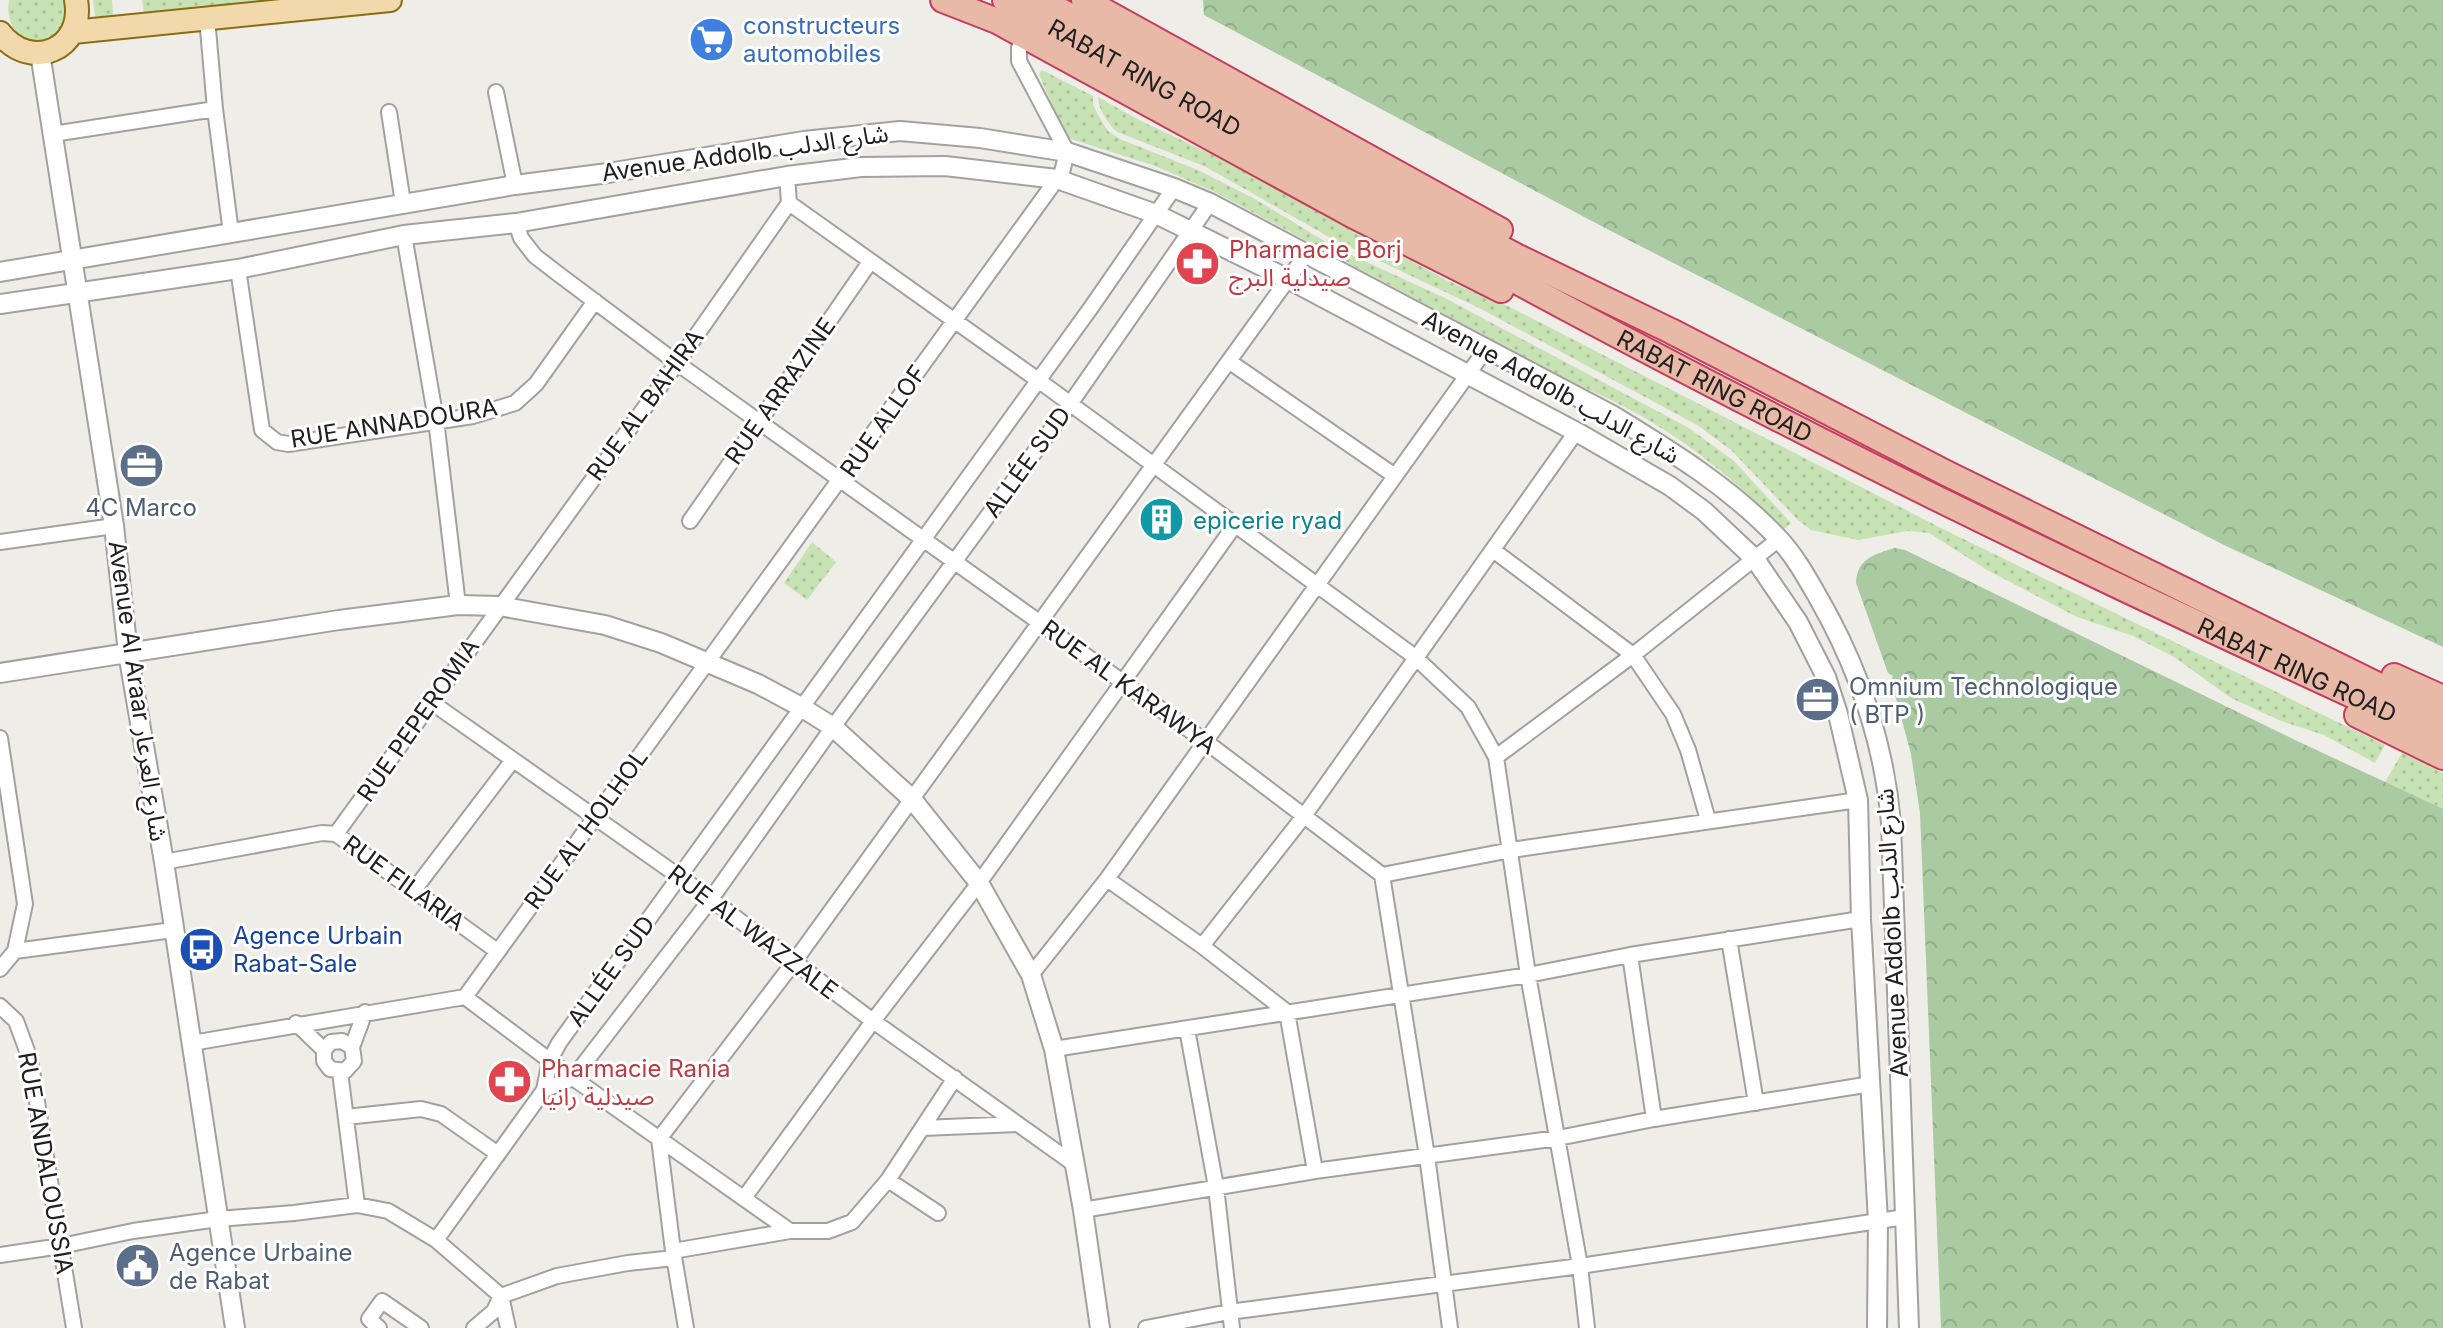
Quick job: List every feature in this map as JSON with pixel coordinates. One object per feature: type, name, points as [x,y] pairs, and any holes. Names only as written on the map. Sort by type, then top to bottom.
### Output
[{"type":"highway","points":[[943,0],[982,14],[1366,222],[1602,340],[1654,354]]},
{"type":"highway","name":"RABAT RING ROAD","points":[[1005,0],[1654,354],[1935,499],[2443,737]]},
{"type":"highway","name":"RABAT RING ROAD","points":[[1041,0],[1339,164],[1516,256],[1671,331],[1946,473],[2443,717]]},
{"type":"highway","points":[[1087,1],[1613,291],[1671,331]]},
{"type":"highway","points":[[2207,600],[2291,629],[2443,698]]},
{"type":"highway","points":[[2195,623],[2277,674],[2443,757]]},
{"type":"main road","points":[[0,33],[17,49],[40,53],[59,46],[73,32],[78,10],[76,0]]},
{"type":"main road","points":[[73,32],[390,0]]},
{"type":"street","points":[[207,18],[231,233]]},
{"type":"street","points":[[1025,37],[1019,48],[1019,61],[1067,152]]},
{"type":"street","name":"Avenue Al Araar شارع العرعار","points":[[40,53],[114,526],[128,653],[164,862],[235,1328]]},
{"type":"street","points":[[496,92],[515,185]]},
{"type":"street","points":[[53,134],[215,109]]},
{"type":"street","points":[[389,112],[403,203]]},
{"type":"street","name":"Avenue Addolb شارع الدلب","points":[[0,272],[403,203],[804,141],[900,131],[980,138],[1067,152],[1210,203],[1612,415],[1675,453],[1728,492],[1779,539],[1804,573],[1841,636],[1859,680],[1883,761],[1891,823],[1909,1328]]},
{"type":"street","name":"RUE ALLOF","points":[[708,662],[1057,179],[1067,152]]},
{"type":"street","name":"Avenue Addolb شارع الدلب","points":[[0,304],[238,269],[404,235],[516,223],[787,176],[861,167],[945,166],[1057,179],[1156,214],[1290,280],[1576,432],[1670,486],[1704,511],[1755,559],[1798,622],[1826,677],[1850,758],[1858,800],[1861,919],[1878,1221],[1877,1328]]},
{"type":"street","points":[[787,176],[789,203],[1038,380],[1415,657],[1468,707],[1496,757],[1528,975],[1580,1266],[1587,1328]]},
{"type":"street","name":"ALLÉE SUD","points":[[544,1090],[550,1060],[1174,188]]},
{"type":"street","name":"RUE AL BAHIRA","points":[[499,606],[677,363],[789,203]]},
{"type":"street","name":"ALLÉE SUD","points":[[544,1090],[573,1078],[711,899],[1070,404],[1210,203]]},
{"type":"street","name":"RUE AL KARAWYA","points":[[516,223],[521,238],[535,256],[677,363],[1205,741],[1382,875]]},
{"type":"street","points":[[404,235],[436,420],[458,605]]},
{"type":"street","points":[[686,1328],[659,1139],[794,962],[1307,253]]},
{"type":"street","name":"RUE ARRAZINE","points":[[690,521],[870,262]]},
{"type":"street","name":"RUE ANNADOURA","points":[[238,269],[262,430],[277,442],[288,444],[473,416],[515,403],[536,384],[595,301]]},
{"type":"street","points":[[1031,975],[1107,879],[1486,349]]},
{"type":"street","points":[[1230,362],[1395,476]]},
{"type":"street","points":[[1202,946],[1304,816],[1576,432]]},
{"type":"street","points":[[744,1198],[873,1021],[979,883],[1235,525]]},
{"type":"street","points":[[0,542],[114,526]]},
{"type":"street","points":[[1496,757],[1633,655],[1779,539]]},
{"type":"street","points":[[1493,550],[1633,655],[1673,714],[1688,750],[1708,820]]},
{"type":"street","points":[[0,673],[339,620],[458,605],[499,606],[605,625],[708,662],[801,707],[833,727],[912,799],[979,883],[1031,975],[1054,1049],[1083,1210],[1100,1328]]},
{"type":"street","name":"RUE PEPEROMIA","points":[[336,834],[499,606]]},
{"type":"street","name":"RUE AL HOLHOL","points":[[465,997],[708,662]]},
{"type":"street","name":"RUE AL WAZZALE","points":[[431,702],[711,899],[873,1021],[1074,1164]]},
{"type":"street","points":[[0,738],[25,904],[15,951],[0,969]]},
{"type":"street","points":[[414,890],[513,760]]},
{"type":"street","points":[[1450,1328],[1427,1156],[1382,875],[1511,850],[1858,800]]},
{"type":"street","name":"RUE FILARIA","points":[[164,862],[322,833],[336,834],[497,951]]},
{"type":"street","points":[[1107,879],[1202,946],[1287,1012],[1315,1171]]},
{"type":"street","points":[[1054,1049],[1861,919]]},
{"type":"street","points":[[15,951],[173,930]]},
{"type":"street","points":[[1729,939],[1756,1103]]},
{"type":"street","points":[[1630,955],[1654,1119]]},
{"type":"street","points":[[192,1043],[296,1023],[465,997],[573,1078],[790,1231]]},
{"type":"street","name":"RUE ANDALOUSSIA","points":[[0,1006],[16,1021],[30,1059],[74,1328]]},
{"type":"street","points":[[340,1072],[352,1065],[355,1056],[352,1047],[365,1012]]},
{"type":"street","points":[[296,1023],[324,1050],[326,1065],[340,1072]]},
{"type":"street","points":[[1187,1029],[1216,1187],[1232,1328]]},
{"type":"street","points":[[324,1050],[337,1040],[352,1047]]},
{"type":"street","points":[[340,1072],[357,1205]]},
{"type":"street","points":[[474,1328],[494,1311],[501,1296],[557,1276],[790,1231],[843,1228],[863,1212],[888,1180],[955,1078]]},
{"type":"street","points":[[1083,1210],[1315,1171],[1558,1138],[1654,1119],[1871,1084]]},
{"type":"street","points":[[436,1240],[544,1090]]},
{"type":"street","points":[[346,1117],[421,1109],[431,1111],[441,1114],[498,1154]]},
{"type":"street","points":[[923,1128],[1018,1124]]},
{"type":"street","points":[[888,1180],[938,1213]]},
{"type":"street","points":[[0,1255],[218,1219],[357,1205],[388,1211],[436,1240],[501,1296],[508,1328]]},
{"type":"street","points":[[1146,1328],[1229,1312],[1580,1266],[1905,1217]]},
{"type":"street","points":[[379,1328],[369,1319],[382,1301],[421,1328]]},
{"type":"green space","points":[[9,0],[63,0],[66,18],[62,31],[53,39],[40,42],[28,39],[17,32],[10,19]]},
{"type":"green space","points":[[93,0],[112,0],[113,15],[95,17]]},
{"type":"green space","points":[[142,0],[304,0],[144,14]]},
{"type":"green space","points":[[1203,0],[2443,0],[2443,647],[2226,546],[1607,229],[1204,15]]},
{"type":"green space","points":[[1042,70],[1093,96],[1093,105],[1101,120],[1108,131],[1120,139],[1198,170],[1255,199],[1336,248],[1445,298],[1689,428],[1734,461],[1791,523],[1783,530],[1712,464],[1634,412],[1575,384],[1215,192],[1155,166],[1068,138],[1046,103],[1050,100],[1039,74]]},
{"type":"green space","points":[[1098,97],[1230,163],[1450,282],[1510,307],[1945,530],[2385,745],[2375,763],[2324,735],[2281,721],[2231,698],[2174,657],[2133,636],[2077,617],[1987,570],[1929,533],[1907,531],[1858,540],[1811,530],[1731,450],[1697,425],[1481,309],[1329,237],[1204,166],[1117,132],[1104,116]]},
{"type":"green space","points":[[812,542],[836,562],[807,600],[784,583]]},
{"type":"green space","points":[[1895,548],[1905,550],[2443,809],[2443,1328],[1941,1328],[1920,813],[1911,754],[1891,680],[1893,676],[1888,673],[1856,583],[1863,563],[1874,555]]},
{"type":"green space","points":[[2402,753],[2443,773],[2443,814],[2385,782]]},
{"type":"place","name":"constructeurs automobiles","points":[[712,39]]},
{"type":"place","name":"Pharmacie Borj صيدلية البرج","points":[[1198,263]]},
{"type":"place","name":"4C Marco","points":[[141,465]]},
{"type":"place","name":"epicerie ryad","points":[[1162,520]]},
{"type":"place","name":"Omnium Technologique ( BTP )","points":[[1818,700]]},
{"type":"place","name":"Agence Urbain Rabat-Sale","points":[[202,949]]},
{"type":"place","name":"Pharmacie Rania صيدلية رانيا","points":[[510,1082]]},
{"type":"place","name":"Agence Urbaine de Rabat","points":[[138,1266]]}]
